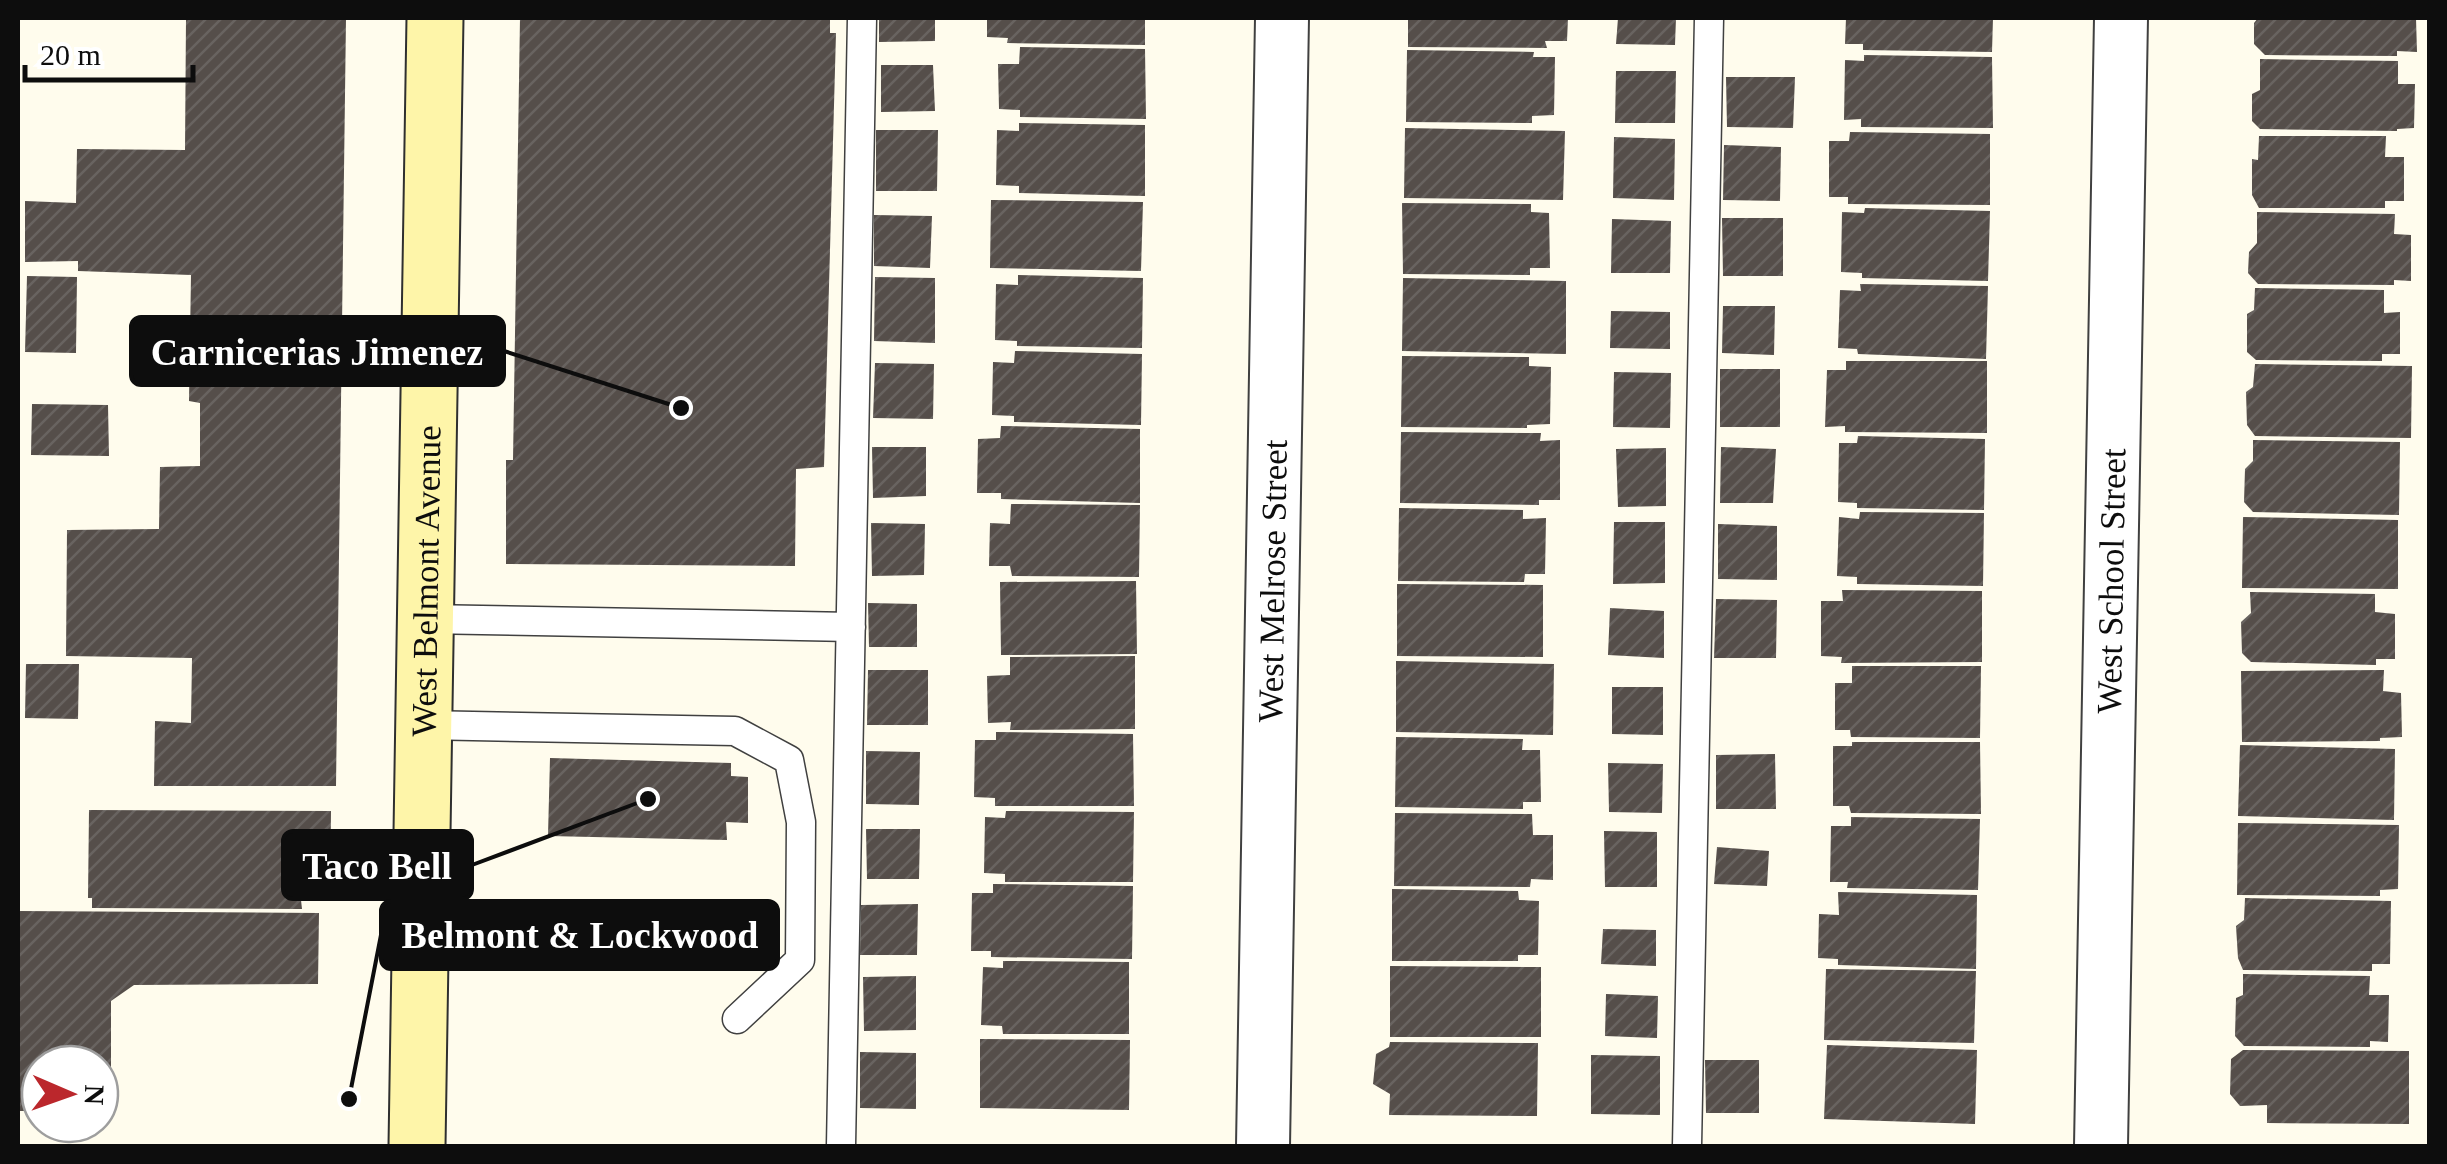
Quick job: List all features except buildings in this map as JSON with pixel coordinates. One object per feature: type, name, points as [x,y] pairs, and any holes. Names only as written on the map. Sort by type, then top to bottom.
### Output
[{"type":"main road","name":"West Belmont Avenue","points":[[417,1146],[435,18]]},
{"type":"street","name":"West Melrose Street","points":[[1263,1146],[1282,18]]},
{"type":"street","name":"West School Street","points":[[2101,1146],[2121,18]]},
{"type":"lane","points":[[841,1146],[862,18]]},
{"type":"lane","points":[[1688,1146],[1709,18]]},
{"type":"lane","points":[[425,619],[851,628]]},
{"type":"lane","points":[[423,725],[735,732],[789,760],[801,822],[800,960],[737,1019]]},
{"type":"place","name":"Carnicerias Jimenez","points":[[681,408]]},
{"type":"place","name":"Taco Bell","points":[[648,799]]},
{"type":"place","name":"Belmont & Lockwood","points":[[349,1099]]}]
